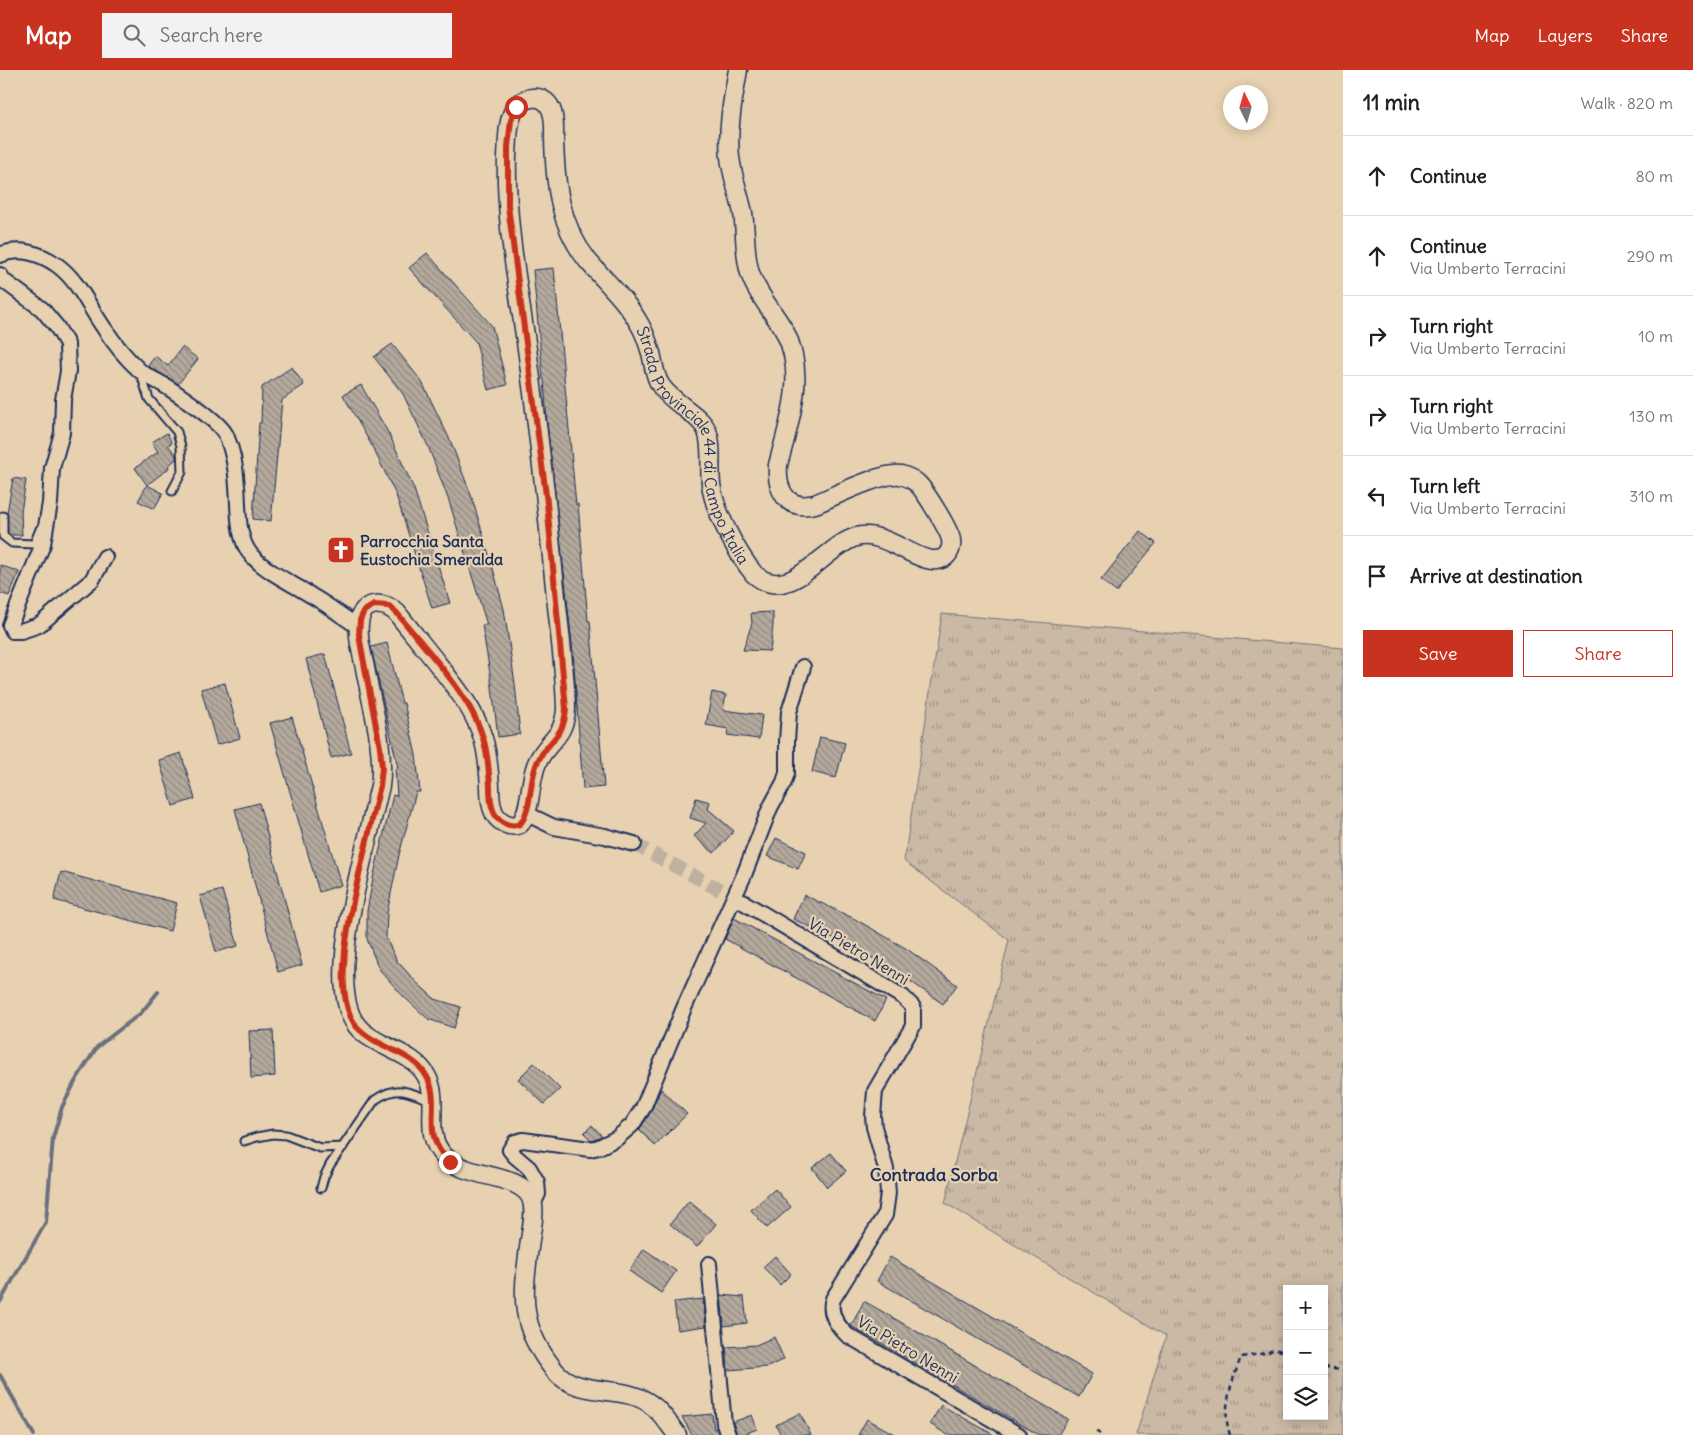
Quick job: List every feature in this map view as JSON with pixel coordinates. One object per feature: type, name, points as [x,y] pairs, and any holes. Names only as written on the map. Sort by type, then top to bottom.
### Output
[{"type":"street","name":"Strada Provinciale 44 di Campo Italia","points":[[525,814],[536,766],[541,756],[561,730],[564,724],[566,709],[547,503],[507,192],[509,132],[512,115],[516,107],[524,100],[538,98],[547,102],[553,115],[554,157],[558,186],[568,229],[579,248],[621,298],[640,325],[658,380],[664,391],[704,426],[709,440],[710,481],[715,503],[731,536],[754,574],[769,583],[788,581],[803,573],[844,542],[860,536],[884,539],[924,559],[935,560],[944,558],[950,550],[950,536],[920,486],[908,477],[888,476],[806,506],[792,502],[780,488],[777,476],[778,465],[796,386],[796,366],[789,341],[754,283],[748,266],[742,212],[732,172],[730,151],[738,70]]},
{"type":"street","points":[[0,255],[7,252],[23,251],[39,255],[58,265],[82,290],[104,328],[124,355],[140,371],[164,385],[211,418],[225,432],[233,454],[239,518],[244,544],[252,555],[266,568],[313,596],[359,627]]},
{"type":"street","points":[[0,275],[42,309],[57,327],[67,344],[68,371],[63,400],[62,433],[52,468],[50,503],[43,544],[10,625],[13,631],[21,631],[39,625],[92,580],[105,557]]},
{"type":"street","points":[[634,844],[605,836],[554,827],[525,814],[520,824],[512,826],[503,822],[495,815],[491,803],[483,736],[474,715],[459,692],[397,613],[384,605],[370,606],[361,615],[359,627],[362,652],[380,747],[382,768],[380,786],[350,916],[345,964],[346,998],[350,1015],[368,1036],[413,1061],[423,1071],[430,1083],[432,1100],[431,1123],[434,1139],[444,1156],[450,1162],[466,1170],[516,1183],[528,1193],[533,1204],[533,1218],[524,1282],[524,1302],[529,1327],[539,1348],[556,1372],[567,1381],[626,1394],[644,1400],[659,1412],[677,1435]]},
{"type":"street","points":[[533,1204],[538,1194],[537,1182],[529,1168],[510,1150],[515,1142],[523,1140],[590,1149],[599,1148],[617,1138],[632,1125],[643,1108],[684,1008],[744,875],[770,808],[784,782],[787,773],[789,712],[803,667]]},
{"type":"street","name":"Via Pietro Nenni","points":[[743,902],[903,997],[913,1007],[913,1026],[875,1091],[874,1127],[886,1169],[888,1192],[885,1215],[833,1299],[832,1311],[837,1325],[847,1335],[1019,1435]]},
{"type":"street","points":[[709,1264],[724,1424],[728,1435]]},
{"type":"lane","points":[[140,371],[149,399],[177,432],[181,446],[182,472],[172,491]]},
{"type":"lane","points":[[3,516],[3,536],[12,543],[34,544],[39,533],[43,514],[50,503]]},
{"type":"lane","points":[[321,1188],[324,1176],[330,1165],[375,1100],[385,1093],[395,1090],[432,1100]]},
{"type":"lane","points":[[244,1141],[257,1136],[273,1134],[286,1135],[320,1148],[343,1147]]},
{"type":"path","points":[[1230,1435],[1226,1424],[1229,1391],[1241,1357],[1266,1354],[1275,1349],[1283,1352]]},
{"type":"path","points":[[1328,1368],[1343,1370]]},
{"type":"path","points":[[1096,1431],[1101,1435]]},
{"type":"green space","points":[[942,614],[1343,648],[1343,1435],[1136,1435],[1166,1336],[945,1203],[1009,940],[904,861]]},
{"type":"building","points":[[427,253],[492,326],[507,385],[488,390],[476,342],[409,268]]},
{"type":"building","points":[[554,268],[576,505],[578,504],[588,621],[590,621],[604,787],[583,789],[573,652],[547,422],[533,270]]},
{"type":"building","points":[[392,344],[422,382],[450,440],[471,495],[504,609],[520,734],[498,737],[482,625],[487,625],[449,501],[428,446],[403,394],[374,357]]},
{"type":"building","points":[[182,347],[198,359],[178,384],[148,366],[155,356],[168,366]]},
{"type":"building","points":[[292,367],[304,385],[282,400],[271,521],[253,519],[262,387]]},
{"type":"building","points":[[361,385],[390,436],[414,489],[450,603],[432,608],[396,495],[372,446],[343,395]]},
{"type":"building","points":[[167,433],[172,443],[168,445],[176,455],[176,459],[168,466],[169,468],[147,485],[135,468],[158,452],[152,442]]},
{"type":"building","points":[[13,478],[26,480],[21,512],[22,535],[11,535],[8,533],[7,513]]},
{"type":"building","points":[[147,485],[163,493],[154,509],[138,501]]},
{"type":"building","points":[[1140,531],[1156,543],[1116,592],[1101,580]]},
{"type":"building","points":[[0,565],[19,572],[9,596],[0,593]]},
{"type":"building","points":[[773,612],[770,651],[743,650],[752,623],[751,613]]},
{"type":"building","points":[[387,643],[416,755],[420,792],[416,792],[399,855],[387,913],[386,938],[397,961],[416,982],[435,999],[461,1007],[454,1028],[428,1019],[403,996],[379,969],[367,939],[367,911],[373,878],[393,795],[397,796],[395,768],[398,768],[371,647]]},
{"type":"building","points":[[325,654],[351,753],[331,758],[306,659]]},
{"type":"building","points":[[225,683],[240,738],[217,745],[201,689]]},
{"type":"building","points":[[712,692],[726,695],[723,710],[762,715],[759,739],[727,735],[728,729],[706,725]]},
{"type":"building","points":[[292,717],[341,885],[319,892],[270,723]]},
{"type":"building","points":[[820,737],[845,743],[836,778],[812,772]]},
{"type":"building","points":[[181,753],[195,799],[173,806],[159,760]]},
{"type":"building","points":[[696,798],[710,802],[708,809],[734,831],[714,853],[694,836],[706,823],[690,818]]},
{"type":"building","points":[[259,803],[302,965],[278,972],[235,809]]},
{"type":"building","points":[[776,838],[806,852],[798,869],[767,856]]},
{"type":"building","points":[[61,872],[177,903],[170,931],[54,900]]},
{"type":"building","points":[[222,890],[238,946],[216,952],[200,896]]},
{"type":"building","points":[[804,895],[855,919],[907,949],[957,985],[943,1004],[893,969],[793,919]]},
{"type":"building","points":[[734,918],[886,1000],[875,1021],[725,939]]},
{"type":"building","points":[[273,1030],[275,1076],[251,1078],[249,1031]]},
{"type":"building","points":[[534,1063],[560,1089],[544,1104],[518,1079]]},
{"type":"building","points":[[661,1089],[687,1114],[655,1146],[639,1130],[650,1113]]},
{"type":"building","points":[[592,1125],[602,1136],[591,1140],[584,1133]]},
{"type":"building","points":[[831,1153],[846,1171],[827,1187],[812,1168]]},
{"type":"building","points":[[775,1189],[791,1207],[767,1228],[751,1210]]},
{"type":"building","points":[[689,1201],[716,1224],[697,1247],[670,1224]]},
{"type":"building","points":[[644,1249],[676,1271],[661,1293],[629,1271]]},
{"type":"building","points":[[775,1256],[791,1274],[780,1285],[763,1267]]},
{"type":"building","points":[[890,1257],[1092,1374],[1079,1397],[877,1281]]},
{"type":"building","points":[[721,1295],[744,1297],[747,1323],[724,1326]]},
{"type":"building","points":[[703,1299],[706,1326],[678,1330],[674,1302]]},
{"type":"building","points":[[864,1301],[1068,1419],[1058,1435],[1039,1435],[851,1326]]},
{"type":"building","points":[[774,1337],[784,1359],[768,1367],[728,1370],[726,1347],[756,1345]]},
{"type":"building","points":[[941,1405],[994,1435],[948,1435],[930,1424]]},
{"type":"building","points":[[800,1413],[811,1435],[781,1435],[776,1425]]},
{"type":"building","points":[[712,1414],[714,1429],[716,1428],[719,1435],[692,1435],[682,1417]]},
{"type":"building","points":[[752,1415],[757,1429],[737,1435],[733,1422]]},
{"type":"building","points":[[867,1419],[896,1435],[858,1435]]},
{"type":"waterway","points":[[0,1302],[46,1222],[53,1138],[62,1107],[76,1080],[97,1047],[141,1013],[158,992]]},
{"type":"waterway","points":[[0,1375],[34,1435]]},
{"type":"tunnel","points":[[634,844],[743,902]]},
{"type":"place","name":"Parrocchia Santa Eustochia Smeralda","points":[[341,550]]},
{"type":"district","name":"Contrada Sorba","points":[[934,1175]]},
{"type":"route","points":[[450,1162],[440,1151],[434,1139],[431,1123],[432,1097],[427,1077],[413,1061],[362,1031],[350,1015],[346,998],[345,955],[350,916],[380,786],[382,768],[359,627],[361,615],[370,606],[378,604],[389,606],[397,613],[459,692],[479,725],[487,756],[491,803],[495,815],[508,825],[520,824],[525,814],[534,771],[538,761],[564,724],[566,717],[566,695],[547,503],[508,206],[509,132],[512,115],[516,107]]}]
